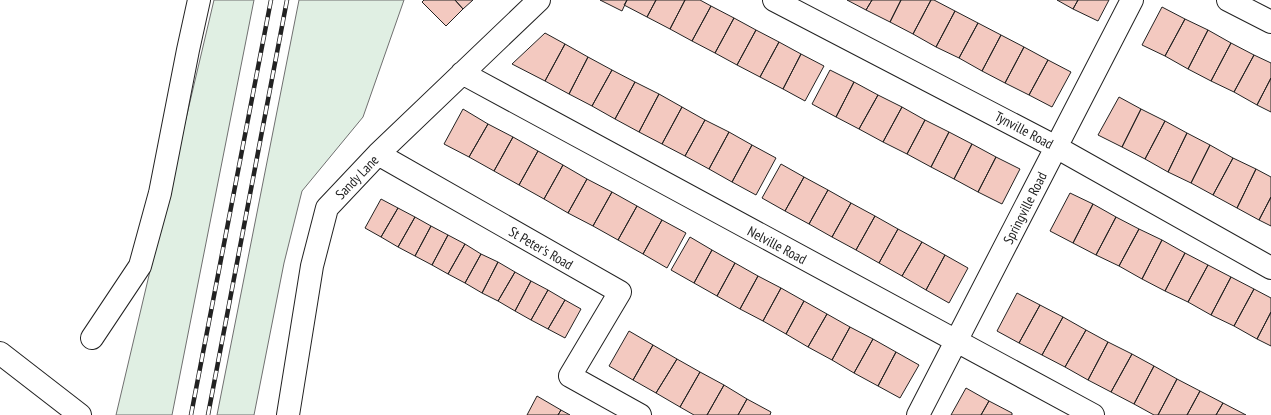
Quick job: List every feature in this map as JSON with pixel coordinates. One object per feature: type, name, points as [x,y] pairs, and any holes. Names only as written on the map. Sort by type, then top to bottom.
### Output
[{"type":"street","points":[[92,338],[140,266],[160,194],[199,0]]},
{"type":"street","name":"Sandy Lane","points":[[288,415],[312,266],[327,208],[378,154],[538,0]]},
{"type":"street","name":"Tynville Road","points":[[774,0],[1056,147],[1271,268]]},
{"type":"street","name":"Springville Road","points":[[918,415],[1132,0]]},
{"type":"street","points":[[1228,0],[1271,22]]},
{"type":"street","name":"Nelville Road","points":[[462,74],[1093,415]]},
{"type":"street","name":"St Peter's Road","points":[[378,154],[620,292],[570,376],[640,415]]},
{"type":"street","points":[[0,353],[80,415]]},
{"type":"green space","points":[[214,0],[254,0],[172,415],[116,415]]},
{"type":"green space","points":[[299,0],[404,0],[363,117],[302,191],[284,263],[254,415],[217,415]]},
{"type":"building","points":[[424,0],[455,0],[463,9],[446,26],[422,2]]},
{"type":"building","points":[[455,0],[473,0],[463,9]]},
{"type":"building","points":[[600,0],[627,0],[622,11]]},
{"type":"building","points":[[627,0],[656,0],[647,17],[624,5]]},
{"type":"building","points":[[656,0],[685,0],[670,29],[647,17]]},
{"type":"building","points":[[685,0],[700,0],[711,6],[692,41],[670,29]]},
{"type":"building","points":[[847,0],[872,0],[866,10]]},
{"type":"building","points":[[872,0],[901,0],[890,22],[866,10]]},
{"type":"building","points":[[901,0],[931,0],[913,34],[890,22]]},
{"type":"building","points":[[931,0],[934,0],[955,11],[936,47],[913,34]]},
{"type":"building","points":[[1057,0],[1078,0],[1073,9]]},
{"type":"building","points":[[1078,0],[1109,0],[1098,21],[1073,9]]},
{"type":"building","points":[[711,6],[734,18],[715,53],[692,41]]},
{"type":"building","points":[[1162,7],[1185,19],[1165,56],[1142,45]]},
{"type":"building","points":[[955,11],[978,23],[959,58],[936,47]]},
{"type":"building","points":[[734,18],[756,30],[737,65],[715,53]]},
{"type":"building","points":[[1185,19],[1208,30],[1188,69],[1165,56]]},
{"type":"building","points":[[978,23],[1001,35],[982,71],[959,58]]},
{"type":"building","points":[[756,30],[779,42],[760,77],[737,65]]},
{"type":"building","points":[[1208,30],[1231,43],[1211,81],[1188,69]]},
{"type":"building","points":[[545,33],[565,44],[545,81],[512,64]]},
{"type":"building","points":[[1001,35],[1024,47],[1005,83],[982,71]]},
{"type":"building","points":[[779,42],[801,54],[783,89],[760,77]]},
{"type":"building","points":[[1231,43],[1254,55],[1234,92],[1211,81]]},
{"type":"building","points":[[565,44],[588,57],[569,94],[545,81]]},
{"type":"building","points":[[1024,47],[1048,60],[1029,95],[1005,83]]},
{"type":"building","points":[[801,54],[824,66],[805,101],[783,89]]},
{"type":"building","points":[[1254,55],[1271,63],[1271,78],[1257,105],[1234,92]]},
{"type":"building","points":[[588,57],[612,70],[592,106],[569,94]]},
{"type":"building","points":[[1048,60],[1071,72],[1052,107],[1029,95]]},
{"type":"building","points":[[612,70],[635,82],[615,119],[592,106]]},
{"type":"building","points":[[830,70],[854,82],[836,117],[812,104]]},
{"type":"building","points":[[1271,78],[1271,112],[1257,105]]},
{"type":"building","points":[[635,82],[659,94],[639,132],[615,119]]},
{"type":"building","points":[[854,82],[878,95],[859,129],[836,117]]},
{"type":"building","points":[[659,94],[682,107],[662,144],[639,132]]},
{"type":"building","points":[[878,95],[902,107],[883,142],[859,129]]},
{"type":"building","points":[[1119,97],[1141,109],[1122,147],[1098,135]]},
{"type":"building","points":[[682,107],[705,120],[685,156],[662,144]]},
{"type":"building","points":[[902,107],[925,120],[907,154],[883,142]]},
{"type":"building","points":[[463,109],[488,124],[469,157],[444,144]]},
{"type":"building","points":[[1141,109],[1165,121],[1145,159],[1122,147]]},
{"type":"building","points":[[705,120],[729,132],[709,169],[685,156]]},
{"type":"building","points":[[925,120],[949,132],[931,167],[907,154]]},
{"type":"building","points":[[1165,121],[1187,133],[1168,172],[1145,159]]},
{"type":"building","points":[[488,124],[513,137],[494,171],[469,157]]},
{"type":"building","points":[[729,132],[752,145],[732,182],[709,169]]},
{"type":"building","points":[[949,132],[972,144],[954,179],[931,167]]},
{"type":"building","points":[[1187,133],[1210,145],[1191,183],[1168,172]]},
{"type":"building","points":[[513,137],[538,151],[519,185],[494,171]]},
{"type":"building","points":[[972,144],[996,157],[978,192],[954,179]]},
{"type":"building","points":[[752,145],[776,158],[756,195],[732,182]]},
{"type":"building","points":[[1210,145],[1233,158],[1213,195],[1191,183]]},
{"type":"building","points":[[538,151],[563,165],[544,199],[519,185]]},
{"type":"building","points":[[996,157],[1020,169],[1002,204],[978,192]]},
{"type":"building","points":[[1233,158],[1256,169],[1237,208],[1213,195]]},
{"type":"building","points":[[781,164],[804,177],[785,211],[762,198]]},
{"type":"building","points":[[563,165],[587,179],[568,213],[544,199]]},
{"type":"building","points":[[1256,169],[1271,177],[1271,197],[1259,220],[1237,208]]},
{"type":"building","points":[[804,177],[828,190],[809,224],[785,211]]},
{"type":"building","points":[[587,179],[612,192],[593,226],[568,213]]},
{"type":"building","points":[[828,190],[851,203],[832,237],[809,224]]},
{"type":"building","points":[[612,192],[637,206],[618,240],[593,226]]},
{"type":"building","points":[[1070,193],[1093,204],[1073,243],[1050,231]]},
{"type":"building","points":[[1271,197],[1271,226],[1259,220]]},
{"type":"building","points":[[381,199],[398,208],[381,237],[365,228]]},
{"type":"building","points":[[851,203],[875,216],[856,250],[832,237]]},
{"type":"building","points":[[1093,204],[1116,217],[1096,255],[1073,243]]},
{"type":"building","points":[[637,206],[662,220],[643,254],[618,240]]},
{"type":"building","points":[[398,208],[415,217],[398,247],[381,237]]},
{"type":"building","points":[[875,216],[898,229],[879,263],[856,250]]},
{"type":"building","points":[[415,217],[431,226],[415,256],[398,247]]},
{"type":"building","points":[[1116,217],[1139,229],[1119,266],[1096,255]]},
{"type":"building","points":[[662,220],[686,233],[667,268],[643,254]]},
{"type":"building","points":[[431,226],[448,235],[432,265],[415,256]]},
{"type":"building","points":[[898,229],[922,242],[902,276],[879,263]]},
{"type":"building","points":[[1139,229],[1162,240],[1142,279],[1119,266]]},
{"type":"building","points":[[448,235],[465,244],[448,274],[432,265]]},
{"type":"building","points":[[690,237],[712,250],[694,283],[671,270]]},
{"type":"building","points":[[1162,240],[1185,253],[1165,291],[1142,279]]},
{"type":"building","points":[[922,242],[945,255],[926,290],[902,276]]},
{"type":"building","points":[[465,244],[481,254],[465,283],[448,274]]},
{"type":"building","points":[[712,250],[735,263],[717,296],[694,283]]},
{"type":"building","points":[[1185,253],[1208,265],[1188,302],[1165,291]]},
{"type":"building","points":[[481,254],[498,262],[482,293],[465,283]]},
{"type":"building","points":[[945,255],[968,268],[949,303],[926,290]]},
{"type":"building","points":[[498,262],[515,272],[498,301],[482,293]]},
{"type":"building","points":[[735,263],[758,276],[740,309],[717,296]]},
{"type":"building","points":[[1208,265],[1231,277],[1211,315],[1188,302]]},
{"type":"building","points":[[515,272],[531,281],[515,311],[498,301]]},
{"type":"building","points":[[758,276],[781,288],[763,321],[740,309]]},
{"type":"building","points":[[1231,277],[1254,289],[1234,326],[1211,315]]},
{"type":"building","points":[[531,281],[548,290],[531,320],[515,311]]},
{"type":"building","points":[[781,288],[804,301],[786,334],[763,321]]},
{"type":"building","points":[[1254,289],[1271,298],[1271,312],[1257,339],[1234,326]]},
{"type":"building","points":[[548,290],[565,300],[548,329],[531,320]]},
{"type":"building","points":[[1017,293],[1040,305],[1019,343],[997,331]]},
{"type":"building","points":[[565,300],[581,309],[565,338],[548,329]]},
{"type":"building","points":[[804,301],[827,314],[808,347],[786,334]]},
{"type":"building","points":[[1040,305],[1063,317],[1042,355],[1019,343]]},
{"type":"building","points":[[1271,312],[1271,346],[1257,339]]},
{"type":"building","points":[[827,314],[850,327],[832,360],[808,347]]},
{"type":"building","points":[[1063,317],[1086,330],[1065,367],[1042,355]]},
{"type":"building","points":[[850,327],[873,339],[854,373],[832,360]]},
{"type":"building","points":[[1086,330],[1108,342],[1088,380],[1065,367]]},
{"type":"building","points":[[629,331],[653,345],[633,380],[609,366]]},
{"type":"building","points":[[873,339],[896,352],[878,386],[854,373]]},
{"type":"building","points":[[1108,342],[1132,354],[1111,392],[1088,380]]},
{"type":"building","points":[[653,345],[677,359],[656,393],[633,380]]},
{"type":"building","points":[[896,352],[919,365],[900,398],[878,386]]},
{"type":"building","points":[[1132,354],[1154,366],[1134,404],[1111,392]]},
{"type":"building","points":[[677,359],[700,372],[680,407],[656,393]]},
{"type":"building","points":[[1154,366],[1177,379],[1158,415],[1154,415],[1134,404]]},
{"type":"building","points":[[700,372],[724,385],[707,415],[694,415],[680,407]]},
{"type":"building","points":[[1177,379],[1200,391],[1187,415],[1158,415]]},
{"type":"building","points":[[724,385],[747,399],[738,415],[707,415]]},
{"type":"building","points":[[966,388],[989,401],[981,415],[951,415]]},
{"type":"building","points":[[1200,391],[1223,403],[1216,415],[1187,415]]},
{"type":"building","points":[[537,396],[561,410],[558,415],[527,415]]},
{"type":"building","points":[[747,399],[771,412],[770,415],[738,415]]},
{"type":"building","points":[[989,401],[1012,413],[1012,415],[981,415]]},
{"type":"building","points":[[1223,403],[1246,415],[1216,415]]},
{"type":"building","points":[[561,410],[570,415],[558,415]]},
{"type":"railway","points":[[191,415],[271,0]]},
{"type":"railway","points":[[208,415],[287,0]]}]
